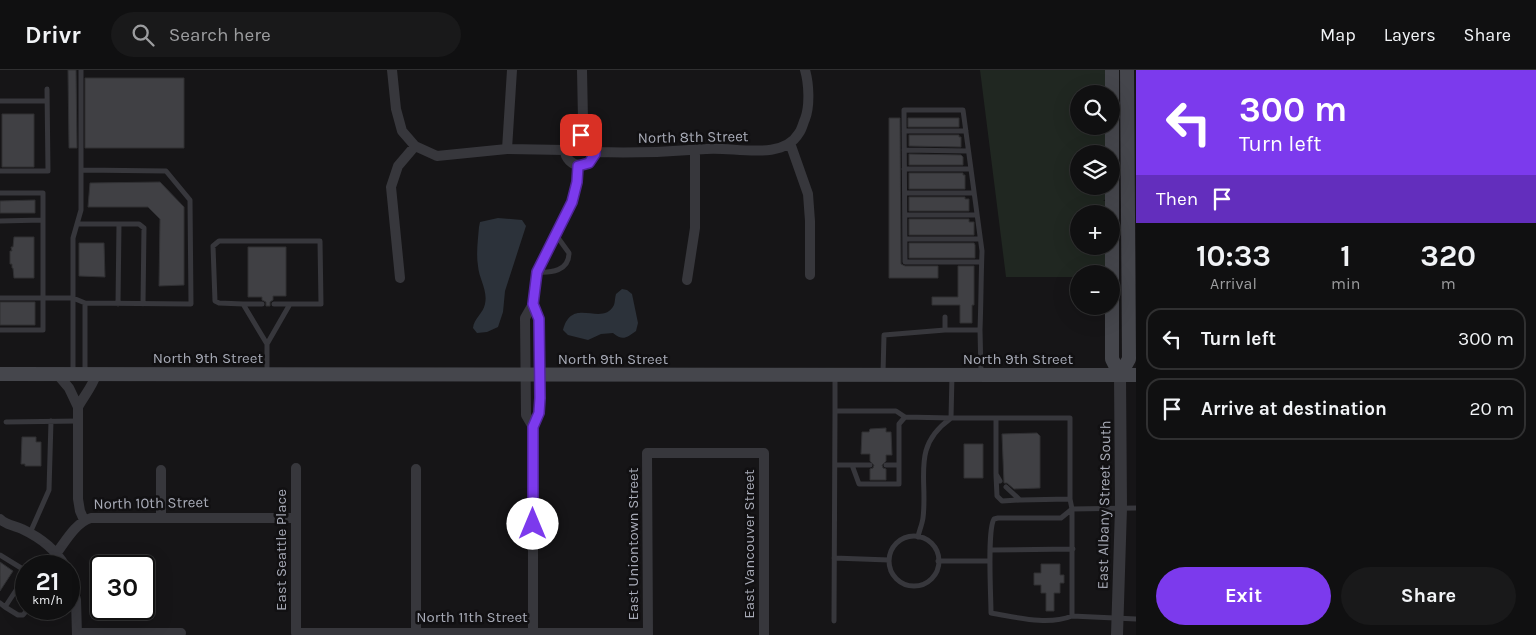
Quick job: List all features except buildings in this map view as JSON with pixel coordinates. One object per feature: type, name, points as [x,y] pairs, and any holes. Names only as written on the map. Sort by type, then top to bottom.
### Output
[{"type":"main road","name":"East Albany Street South","points":[[1112,70],[1112,359],[1120,375]]},
{"type":"main road","name":"East Albany Street South","points":[[1120,375],[1129,359],[1132,260],[1128,70]]},
{"type":"main road","points":[[1112,256],[1132,260]]},
{"type":"main road","name":"North 9th Street","points":[[0,374],[1136,375]]},
{"type":"street","points":[[392,70],[396,109],[402,132],[415,146],[437,156],[507,149],[565,150]]},
{"type":"street","points":[[507,149],[512,70]]},
{"type":"street","points":[[581,135],[583,120],[582,70]]},
{"type":"street","points":[[805,70],[808,96],[806,115],[799,134],[790,143],[808,194],[810,275]]},
{"type":"street","points":[[581,135],[592,140],[596,152],[594,158],[589,163],[578,166],[569,160],[565,150],[570,139],[581,135]]},
{"type":"street","name":"North 8th Street","points":[[596,152],[695,151],[707,149],[776,150],[790,143]]},
{"type":"street","points":[[400,278],[391,187],[398,166],[415,146]]},
{"type":"street","points":[[687,280],[695,228],[695,151]]},
{"type":"street","points":[[533,427],[526,415],[526,318],[533,304],[537,272],[572,202],[577,182],[578,166]]},
{"type":"street","points":[[533,304],[539,319],[540,375],[539,413],[533,427],[533,632]]},
{"type":"street","points":[[58,375],[69,388],[78,408],[78,499],[84,520]]},
{"type":"street","points":[[78,408],[85,394],[93,386],[85,375]]},
{"type":"street","name":"East Albany Street South","points":[[1117,635],[1121,508],[1120,375]]},
{"type":"street","name":"East Uniontown Street","points":[[648,634],[648,453],[764,453]]},
{"type":"street","name":"East Vancouver Street","points":[[764,453],[764,635]]},
{"type":"street","name":"East Seattle Place","points":[[296,468],[296,633]]},
{"type":"street","points":[[416,469],[416,632]]},
{"type":"street","points":[[161,470],[161,518]]},
{"type":"street","name":"North 10th Street","points":[[56,554],[84,520],[91,518],[296,518]]},
{"type":"street","points":[[1,521],[30,533],[56,554]]},
{"type":"street","points":[[77,620],[77,634],[181,633]]},
{"type":"street","name":"North 11th Street","points":[[296,633],[533,632],[648,634]]},
{"type":"lane","points":[[81,70],[81,210],[73,238],[73,298],[85,375]]},
{"type":"lane","points":[[0,171],[48,171],[48,89]]},
{"type":"lane","points":[[0,101],[47,101]]},
{"type":"lane","points":[[981,375],[982,262],[963,110],[904,110],[905,262],[982,262]]},
{"type":"lane","points":[[904,131],[966,131]]},
{"type":"lane","points":[[904,150],[968,151]]},
{"type":"lane","points":[[904,169],[971,170]]},
{"type":"lane","points":[[0,298],[44,297],[73,298],[85,303],[191,304],[190,200],[166,171],[82,170]]},
{"type":"lane","points":[[0,193],[43,193],[44,297],[43,330],[0,330]]},
{"type":"lane","points":[[905,193],[974,193]]},
{"type":"lane","points":[[905,215],[977,216]]},
{"type":"lane","points":[[0,221],[43,220]]},
{"type":"lane","points":[[78,224],[139,224],[144,228],[143,304]]},
{"type":"lane","points":[[118,304],[119,224]]},
{"type":"lane","points":[[537,272],[550,273],[565,266],[568,262],[569,253],[556,235]]},
{"type":"lane","points":[[905,240],[980,239]]},
{"type":"lane","points":[[262,304],[219,303],[215,301],[213,246],[216,242],[320,241],[321,304],[274,304]]},
{"type":"lane","points":[[85,303],[85,375]]},
{"type":"lane","points":[[243,304],[267,344]]},
{"type":"lane","points":[[267,375],[267,344],[290,304]]},
{"type":"lane","points":[[945,317],[945,330]]},
{"type":"lane","points":[[883,375],[884,334],[980,330]]},
{"type":"lane","points":[[834,621],[835,375]]},
{"type":"lane","points":[[918,537],[923,519],[924,453],[933,434],[951,418],[952,375]]},
{"type":"lane","points":[[835,411],[896,411],[905,417],[1070,418],[1072,616]]},
{"type":"lane","points":[[852,465],[860,484],[899,484],[899,424],[905,417]]},
{"type":"lane","points":[[996,418],[996,496],[1002,501],[1070,499]]},
{"type":"lane","points":[[6,422],[78,421]]},
{"type":"lane","points":[[30,533],[50,490],[51,422]]},
{"type":"lane","points":[[835,465],[870,465]]},
{"type":"lane","points":[[886,465],[899,465]]},
{"type":"lane","points":[[996,474],[1000,481]]},
{"type":"lane","points":[[1006,487],[1020,500]]},
{"type":"lane","points":[[1136,508],[1072,509],[1061,518],[994,519],[991,529],[990,561],[991,613],[1039,620],[1062,620],[1072,616],[1136,618]]},
{"type":"lane","points":[[918,537],[928,541],[933,546],[938,561],[938,568],[934,575],[922,584],[914,586],[900,582],[894,576],[890,560],[893,547],[898,542],[905,538],[918,537]]},
{"type":"lane","points":[[991,550],[1072,549]]},
{"type":"lane","points":[[0,555],[15,565]]},
{"type":"lane","points":[[834,558],[890,560]]},
{"type":"lane","points":[[938,561],[990,561]]},
{"type":"lane","points":[[15,588],[3,605],[15,613]]},
{"type":"shaded area","points":[[980,70],[1107,70],[1107,85],[1070,85],[1070,135],[1107,135],[1107,145],[1070,145],[1070,195],[1106,195],[1106,199],[1103,201],[1106,201],[1106,205],[1070,205],[1070,255],[1107,255],[1106,265],[1070,265],[1070,277],[1006,277]]},
{"type":"shaded area","points":[[498,218],[522,220],[526,226],[505,291],[503,312],[498,327],[487,332],[477,333],[473,328],[486,299],[477,261],[479,227],[480,222]]},
{"type":"shaded area","points":[[622,289],[632,294],[638,323],[636,331],[622,338],[613,333],[601,334],[588,340],[568,335],[563,330],[567,320],[573,315],[580,313],[602,314],[609,311],[614,305],[616,294]]},
{"type":"route","points":[[533,524],[533,427],[539,413],[540,398],[539,319],[533,304],[534,290],[537,272],[572,202],[577,182],[578,166],[584,166],[589,163],[595,154],[596,150],[591,139],[581,135]]}]
